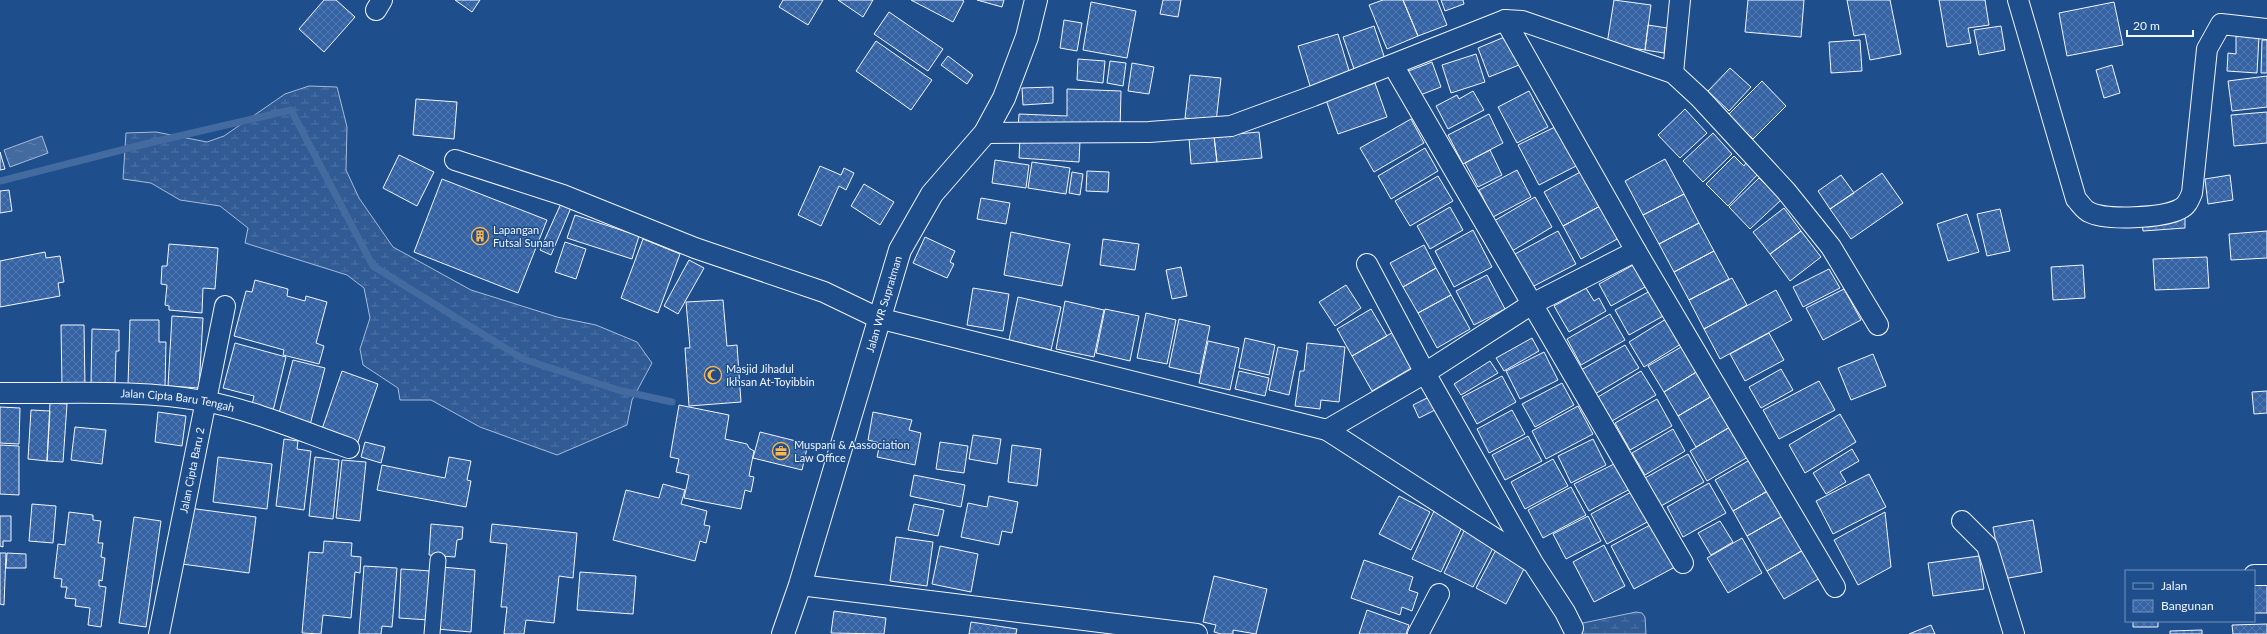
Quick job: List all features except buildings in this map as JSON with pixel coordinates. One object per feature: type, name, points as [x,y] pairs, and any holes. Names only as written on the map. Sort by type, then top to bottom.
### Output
[{"type":"highway","name":"Jalan WR Supratman","points":[[782,634],[800,585],[878,318],[904,244],[932,194],[985,133],[1004,98],[1027,37],[1036,0]]},
{"type":"street","points":[[1674,74],[1680,0]]},
{"type":"street","points":[[2018,0],[2076,199],[2088,212],[2109,218],[2167,213],[2180,209],[2188,202],[2192,192],[2207,49],[2222,24],[2267,29]]},
{"type":"street","points":[[985,133],[1149,132],[1231,126],[1393,65],[1505,20],[1537,25],[1584,44],[1674,74],[1700,98],[1786,191],[1831,247],[1878,325]]},
{"type":"street","points":[[1505,20],[1636,251],[1836,587]]},
{"type":"street","points":[[1393,65],[1683,563]]},
{"type":"street","points":[[455,160],[563,195],[695,248],[824,292],[878,318],[1326,430],[1533,563]]},
{"type":"street","points":[[1326,430],[1425,373],[1532,304],[1636,251]]},
{"type":"street","points":[[1367,264],[1425,373],[1533,563],[1565,612],[1573,628]]},
{"type":"street","name":"Jalan Cipta Baru 2","points":[[159,634],[204,401],[225,306]]},
{"type":"street","name":"Jalan Cipta Baru Tengah","points":[[0,393],[155,395],[204,401],[242,410],[348,448]]},
{"type":"street","points":[[1962,521],[1987,546],[2014,634]]},
{"type":"street","points":[[432,634],[438,560]]},
{"type":"street","points":[[2255,575],[2267,575]]},
{"type":"street","points":[[800,585],[1197,634]]},
{"type":"street","points":[[1418,634],[1439,594]]},
{"type":"green space","points":[[309,86],[337,87],[347,127],[346,170],[359,198],[393,247],[471,290],[557,317],[596,325],[637,342],[652,363],[632,400],[627,425],[557,455],[480,427],[431,400],[400,400],[398,388],[363,365],[360,349],[370,318],[364,288],[347,275],[245,243],[248,228],[220,206],[180,200],[151,183],[123,179],[126,133],[156,132],[207,142],[224,136],[285,94]]},
{"type":"green space","points":[[1636,612],[1642,613],[1645,617],[1646,634],[1567,634],[1583,623]]},
{"type":"water","points":[[42,136],[48,153],[10,167],[4,150]]},
{"type":"waterway","points":[[0,181],[149,143],[291,110],[373,266],[523,359],[618,390],[672,402]]},
{"type":"place","name":"Lapangan Futsal Sunan","points":[[480,236]]},
{"type":"place","name":"Masjid Jihadul Ikhsan At-Toyibbin","points":[[713,375]]},
{"type":"place","name":"Muspani & Aassociation Law Office","points":[[781,451]]}]
